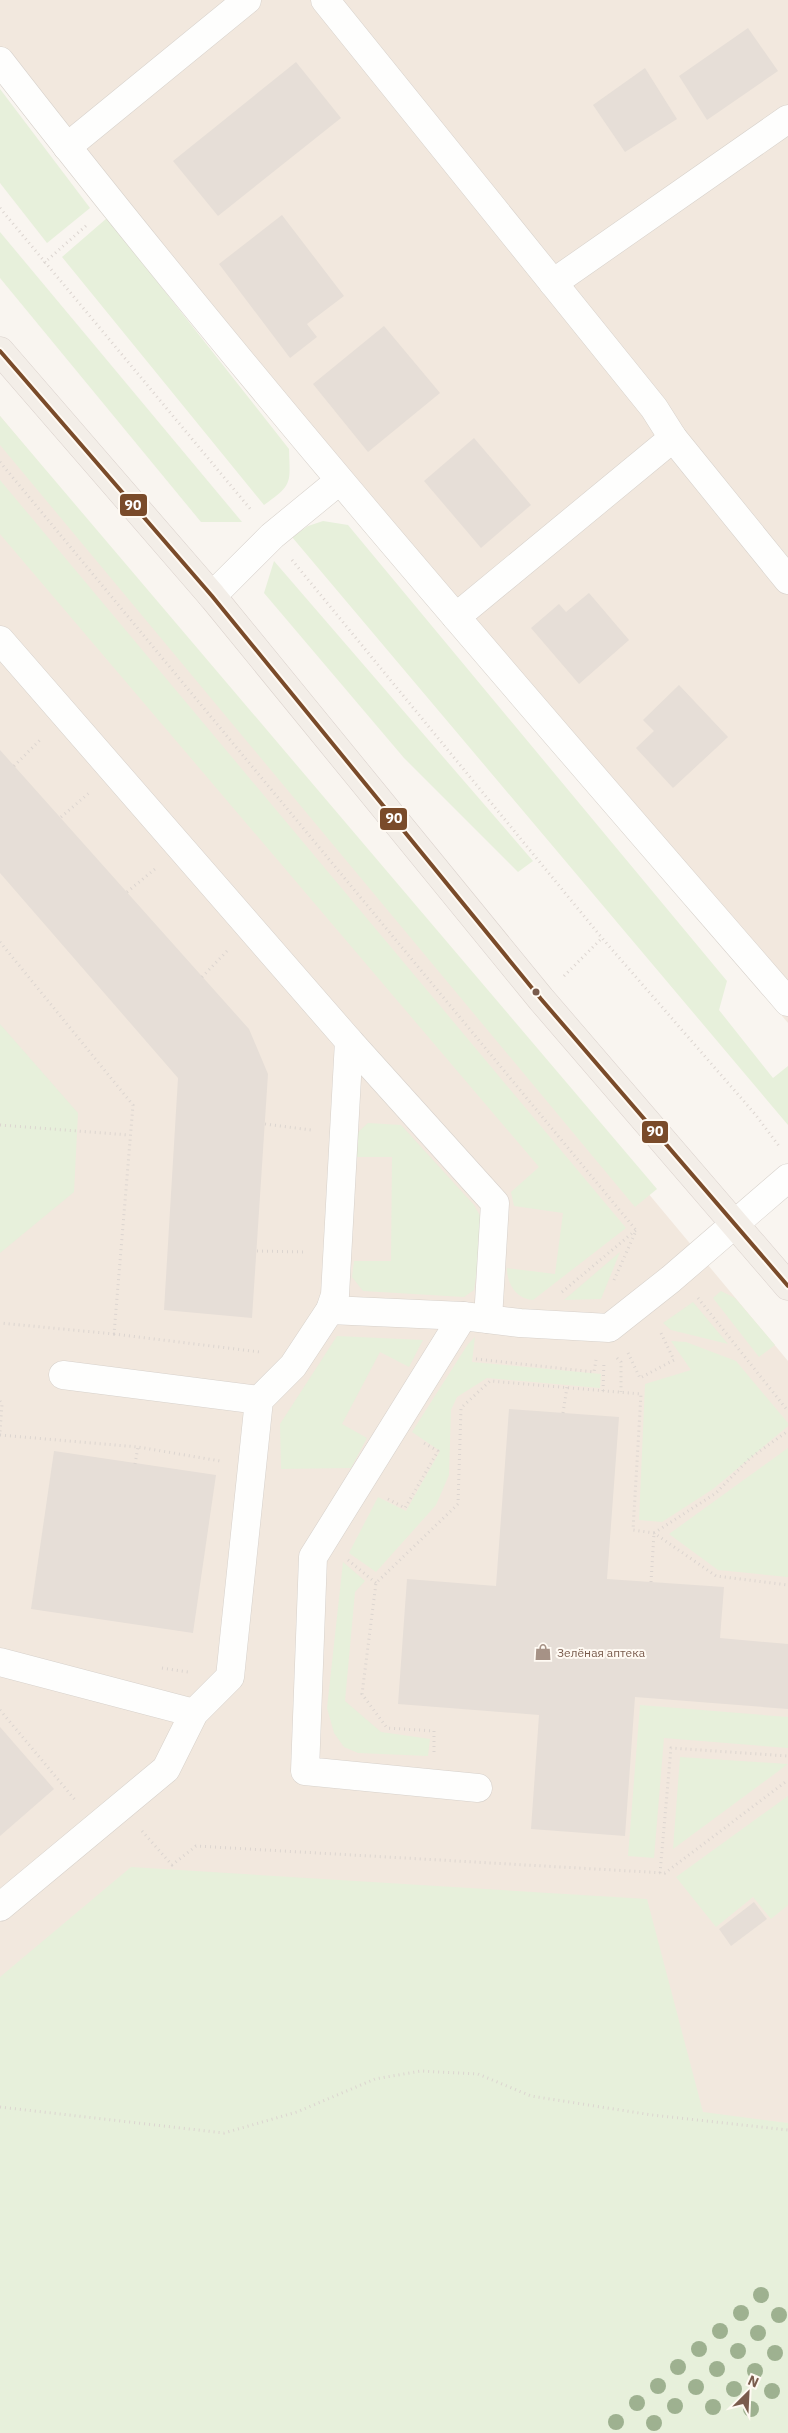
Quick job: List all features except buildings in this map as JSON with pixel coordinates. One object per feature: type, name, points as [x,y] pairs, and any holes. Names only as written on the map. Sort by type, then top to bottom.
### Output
[{"type":"main road","points":[[1,355],[212,596],[541,999],[736,1222],[788,1286]]},
{"type":"street","points":[[67,148],[247,0]]},
{"type":"street","points":[[325,0],[654,408],[673,438],[788,580]]},
{"type":"street","points":[[0,62],[67,148],[339,481],[788,1002]]},
{"type":"street","points":[[553,283],[788,119]]},
{"type":"street","points":[[456,617],[673,438]]},
{"type":"street","points":[[212,596],[272,536],[339,481]]},
{"type":"street","points":[[0,640],[349,1041],[495,1202],[468,1323],[313,1557],[305,1771],[478,1788]]},
{"type":"street","points":[[0,1907],[166,1769],[194,1713],[230,1677],[259,1400],[293,1366],[330,1310],[335,1295],[349,1041]]},
{"type":"street","points":[[330,1310],[468,1323],[520,1323],[609,1328],[671,1279],[788,1178]]},
{"type":"street","points":[[63,1375],[259,1400]]},
{"type":"street","points":[[0,1662],[194,1713]]},
{"type":"path","points":[[0,208],[602,938],[755,1114],[782,1151]]},
{"type":"path","points":[[44,263],[65,244]]},
{"type":"path","points":[[0,462],[636,1230]]},
{"type":"path","points":[[14,766],[46,734]]},
{"type":"path","points":[[61,817],[94,788]]},
{"type":"path","points":[[127,892],[157,867]]},
{"type":"path","points":[[541,999],[602,938]]},
{"type":"path","points":[[0,942],[133,1105],[129,1135],[114,1334]]},
{"type":"path","points":[[202,977],[234,944]]},
{"type":"path","points":[[0,948],[6,948]]},
{"type":"path","points":[[265,1124],[315,1130]]},
{"type":"path","points":[[0,1125],[129,1135]]},
{"type":"path","points":[[611,1288],[636,1230]]},
{"type":"path","points":[[555,1298],[636,1230]]},
{"type":"path","points":[[257,1251],[312,1252]]},
{"type":"path","points":[[695,1294],[788,1410]]},
{"type":"path","points":[[0,1323],[114,1334],[262,1353]]},
{"type":"path","points":[[468,1323],[469,1336],[478,1331],[475,1359],[594,1372],[596,1353]]},
{"type":"path","points":[[624,1346],[640,1378],[674,1360],[659,1329]]},
{"type":"path","points":[[603,1390],[604,1368]]},
{"type":"path","points":[[434,1758],[434,1730],[388,1728],[362,1694],[376,1582],[458,1504],[461,1408],[490,1381],[641,1394],[633,1530],[654,1533],[716,1576],[788,1585]]},
{"type":"path","points":[[563,1413],[567,1387]]},
{"type":"path","points":[[0,1401],[2,1404],[0,1434],[138,1448],[252,1464]]},
{"type":"path","points":[[654,1533],[716,1493],[750,1458],[788,1431]]},
{"type":"path","points":[[382,1495],[405,1508],[433,1460],[438,1451],[415,1438]]},
{"type":"path","points":[[135,1464],[138,1448]]},
{"type":"path","points":[[651,1582],[654,1533]]},
{"type":"path","points":[[340,1554],[376,1582]]},
{"type":"path","points":[[161,1668],[189,1672],[194,1668]]},
{"type":"path","points":[[0,1710],[76,1802],[82,1796]]},
{"type":"path","points":[[660,1873],[671,1748],[788,1756]]},
{"type":"path","points":[[122,1806],[172,1865],[196,1846],[665,1873],[788,1780]]},
{"type":"path","points":[[0,2107],[224,2133],[297,2112],[375,2079],[421,2071],[478,2074],[531,2096],[652,2115],[788,2130]]},
{"type":"shaded area","points":[[0,0],[788,0],[788,1023],[0,82]]},
{"type":"shaded area","points":[[0,416],[788,1361],[788,2433],[0,2433]]},
{"type":"green space","points":[[0,89],[90,208],[47,243],[0,183]]},
{"type":"green space","points":[[107,218],[289,449],[290,470],[288,482],[280,492],[264,505],[62,257]]},
{"type":"green space","points":[[0,232],[242,522],[201,522],[0,278]]},
{"type":"green space","points":[[0,416],[657,1189],[635,1207],[0,445]]},
{"type":"green space","points":[[0,480],[626,1228],[533,1300],[517,1294],[509,1280],[507,1268],[555,1274],[563,1213],[514,1206],[511,1192],[539,1167],[0,534]]},
{"type":"green space","points":[[323,521],[348,525],[727,981],[719,1010],[773,1078],[788,1066],[788,1125],[292,537],[308,526]]},
{"type":"green space","points":[[274,561],[533,861],[518,872],[404,758],[264,593]]},
{"type":"green space","points":[[0,1024],[78,1113],[74,1192],[0,1253]]},
{"type":"green space","points":[[368,1123],[401,1125],[474,1205],[484,1223],[474,1290],[464,1297],[363,1291],[352,1277],[354,1261],[391,1261],[392,1157],[355,1157],[357,1133]]},
{"type":"green space","points":[[620,1252],[601,1299],[564,1300]]},
{"type":"green space","points":[[721,1291],[735,1298],[775,1345],[759,1357],[713,1298]]},
{"type":"green space","points":[[693,1302],[728,1344],[671,1330],[663,1323]]},
{"type":"green space","points":[[337,1336],[423,1340],[409,1367],[380,1352],[342,1424],[367,1438],[351,1468],[281,1469],[280,1424]]},
{"type":"green space","points":[[475,1337],[472,1362],[601,1374],[600,1388],[487,1378],[457,1397],[451,1410],[449,1475],[436,1505],[376,1572],[349,1553],[378,1497],[406,1511],[440,1451],[412,1432],[468,1344]]},
{"type":"green space","points":[[671,1341],[686,1342],[736,1361],[788,1423],[788,1426],[713,1489],[662,1522],[639,1520],[645,1384],[691,1370]]},
{"type":"green space","points":[[788,1448],[788,1577],[718,1570],[669,1534]]},
{"type":"green space","points":[[343,1562],[365,1581],[355,1592],[345,1701],[381,1732],[430,1739],[428,1756],[358,1753],[344,1747],[334,1733],[327,1708]]},
{"type":"green space","points":[[640,1705],[788,1717],[788,1748],[664,1738],[654,1858],[628,1856]]},
{"type":"green space","points":[[680,1757],[788,1764],[673,1849]]},
{"type":"green space","points":[[788,1796],[788,1905],[771,1919],[753,1897],[716,1927],[676,1877]]},
{"type":"green space","points":[[131,1867],[647,1899],[703,2112],[788,2123],[788,2433],[0,2433],[0,1977]]},
{"type":"transit line","name":"90","points":[[0,351],[212,596],[541,999],[788,1286]]},
{"type":"place","name":"Зелёная аптека","points":[[543,1652]]}]
